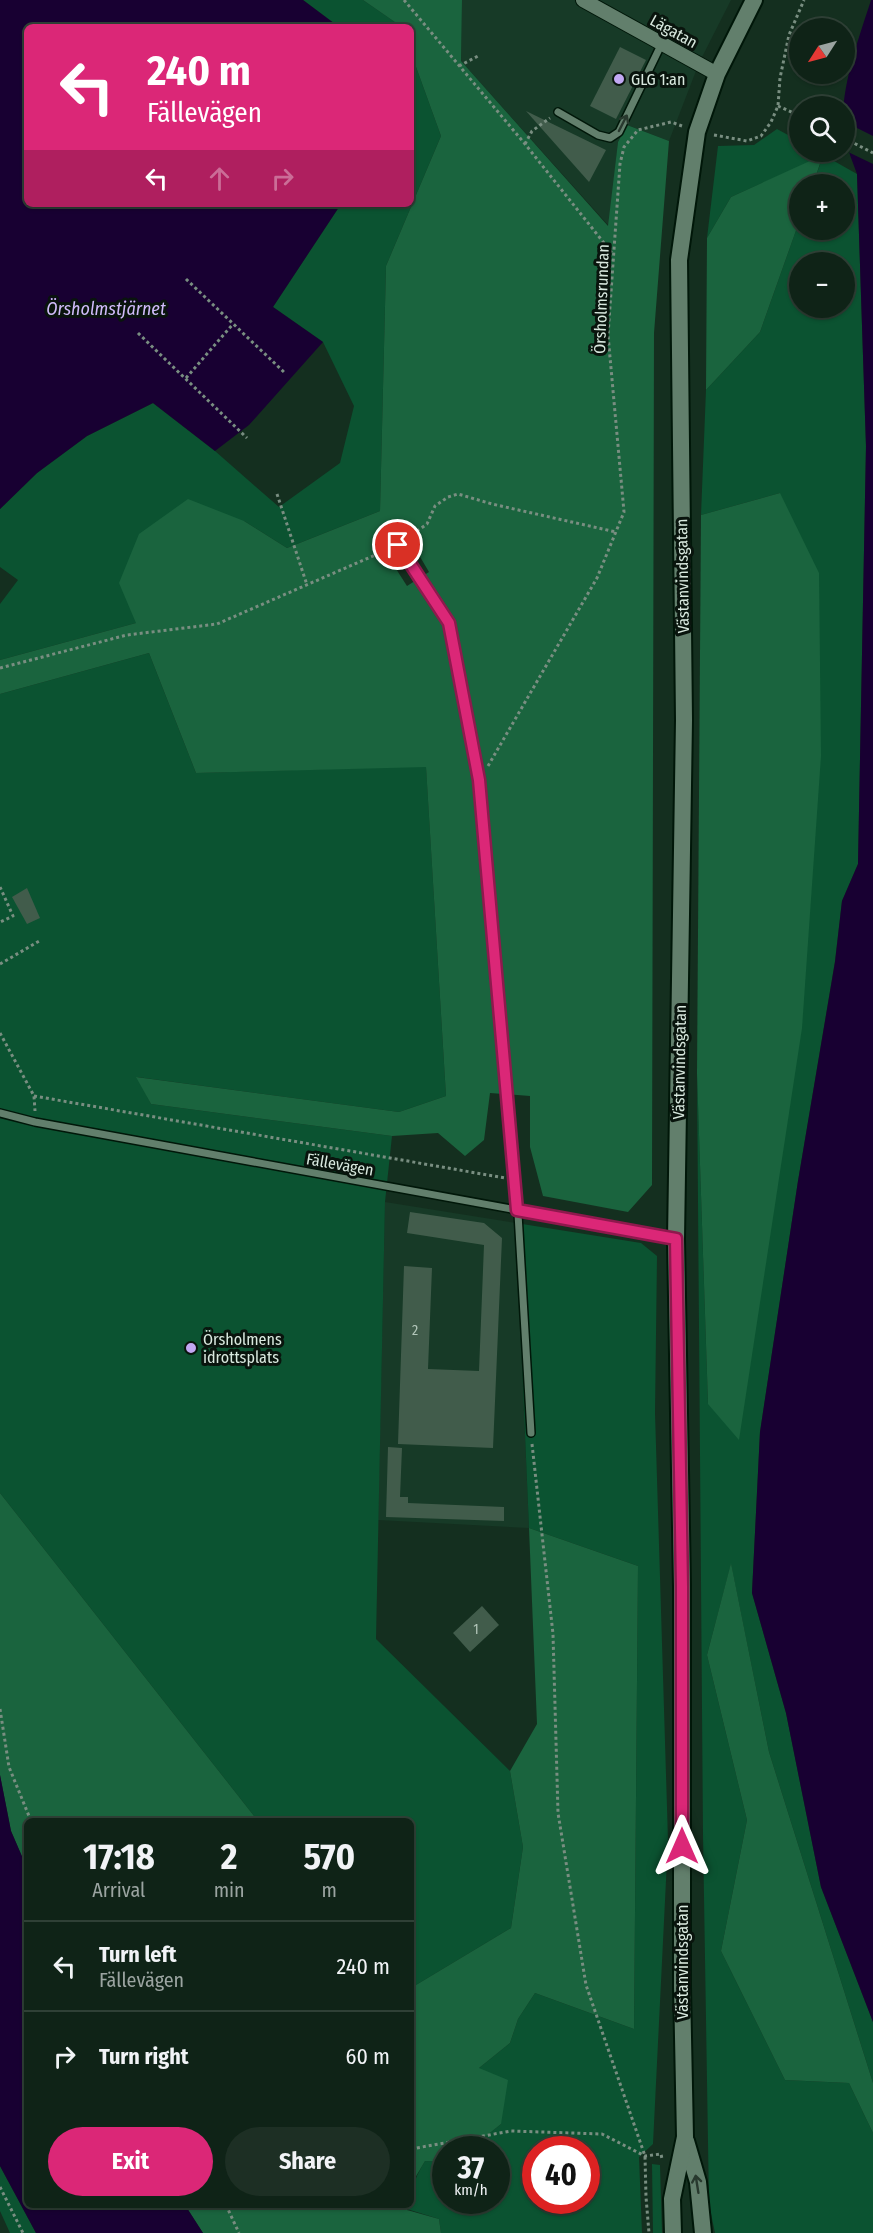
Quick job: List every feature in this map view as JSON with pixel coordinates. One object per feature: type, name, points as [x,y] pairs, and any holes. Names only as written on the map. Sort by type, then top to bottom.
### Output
[{"type":"street","name":"Lägatan","points":[[582,0],[717,74]]},
{"type":"street","name":"Västanvindsgatan","points":[[673,2233],[672,2199],[685,2137],[682,1987],[682,1586],[676,1239],[684,720],[679,260],[697,132],[717,74],[754,0]]},
{"type":"street","name":"Västanvindsgatan","points":[[685,2137],[698,2182],[703,2233]]},
{"type":"lane","points":[[558,112],[597,135],[610,138],[619,132],[662,44]]},
{"type":"lane","points":[[398,545],[449,623],[479,780],[516,1180],[531,1433]]},
{"type":"lane","name":"Fällevägen","points":[[0,1113],[35,1122],[676,1239]]},
{"type":"path","points":[[404,0],[614,254]]},
{"type":"path","name":"Örsholmsrundan","points":[[479,780],[597,578],[624,512],[608,335],[620,164],[624,147],[638,130],[671,122],[697,132],[747,141],[761,136],[778,106],[780,78],[789,35],[804,0]]},
{"type":"path","points":[[459,66],[480,55]]},
{"type":"path","points":[[778,106],[789,111]]},
{"type":"path","points":[[525,144],[532,131],[558,112]]},
{"type":"path","points":[[855,144],[873,153]]},
{"type":"path","points":[[186,279],[286,374]]},
{"type":"path","points":[[186,378],[233,324]]},
{"type":"path","points":[[138,333],[247,438]]},
{"type":"path","points":[[277,494],[307,585]]},
{"type":"path","points":[[0,668],[127,635],[217,624],[398,545],[427,524],[435,506],[448,496],[458,494],[616,532]]},
{"type":"path","points":[[0,887],[13,916],[0,922]]},
{"type":"path","points":[[0,964],[41,940]]},
{"type":"path","points":[[0,1033],[34,1096],[35,1122]]},
{"type":"path","points":[[34,1096],[516,1180]]},
{"type":"path","points":[[531,1433],[553,1634],[560,1824],[586,1985],[645,2156],[649,2233]]},
{"type":"path","points":[[0,1709],[9,1767],[31,1818]]},
{"type":"path","points":[[414,2148],[511,2131],[602,2133],[645,2156]]},
{"type":"path","points":[[0,2187],[23,2233]]},
{"type":"path","points":[[227,2208],[239,2233]]},
{"type":"shaded area","points":[[462,0],[731,0],[699,63],[669,141],[627,125],[618,142],[609,226],[461,61]]},
{"type":"shaded area","points":[[385,1202],[516,1223],[529,1528],[378,1520]]},
{"type":"green space","points":[[303,0],[363,0],[398,24],[335,24]]},
{"type":"green space","points":[[363,0],[462,0],[461,61],[608,226],[618,142],[627,125],[669,141],[654,333],[652,1185],[628,1212],[543,1196],[530,1147],[530,1096],[490,1093],[484,1140],[465,1156],[438,1133],[392,1136],[151,1104],[136,1077],[399,1112],[446,1096],[426,767],[196,773],[149,653],[0,694],[0,660],[136,623],[119,583],[139,534],[188,499],[244,521],[287,548],[380,511],[386,266],[411,207],[414,207],[414,200],[441,136],[414,61],[414,24],[398,24]],"holes":[[[406,533],[429,572],[407,586],[382,547]]]},
{"type":"green space","points":[[414,61],[441,136],[414,200]]},
{"type":"green space","points":[[777,129],[789,136],[789,162],[810,162],[731,197],[707,238],[718,146],[754,145]]},
{"type":"green space","points":[[808,162],[821,162],[816,174],[789,174],[789,240],[793,240],[760,332],[706,390],[707,238],[731,197]]},
{"type":"green space","points":[[821,162],[836,162],[857,174],[866,446],[858,864],[842,901],[835,961],[798,1181],[760,1432],[752,1593],[786,1713],[821,1887],[873,2022],[873,2083],[769,1752],[731,1564],[707,1655],[747,1820],[721,1951],[785,2080],[849,2083],[873,2133],[873,2233],[715,2233],[709,2204],[703,1835],[697,1074],[708,1404],[780,493],[701,515],[706,390],[760,332],[793,240],[855,240],[855,174],[817,174]]},
{"type":"green space","points":[[339,207],[411,207],[386,266],[380,511],[287,548],[244,521],[136,623],[0,660],[0,604],[18,580],[0,567],[0,509],[37,473],[87,436],[153,403],[215,451],[279,507],[340,463],[354,406],[323,342],[273,307]]},
{"type":"green space","points":[[780,493],[819,573],[821,756],[802,1028],[739,1440],[708,1404],[697,1074],[701,515]]},
{"type":"green space","name":"Örsholmens idrottsplats","points":[[149,653],[196,773],[426,766],[446,1096],[399,1112],[137,1077],[151,1104],[392,1136],[385,1202],[376,1639],[510,1771],[523,1847],[511,1928],[414,1986],[414,1818],[256,1818],[0,1493],[0,694]]},
{"type":"green space","points":[[516,1223],[641,1243],[657,1256],[655,1413],[668,1840],[653,2144],[639,2157],[642,2233],[441,2233],[439,2219],[407,2209],[414,2208],[414,2186],[425,2161],[432,2161],[432,2214],[510,2214],[510,2136],[486,2136],[501,2124],[479,2068],[510,2043],[518,2019],[535,1993],[634,2029],[638,1566],[529,1528]]},
{"type":"green space","points":[[0,1493],[256,1818],[24,1818],[24,1861],[11,1831],[0,1775]]},
{"type":"green space","points":[[529,1528],[638,1566],[634,2029],[535,1993],[518,2019],[510,2043],[479,2068],[508,2080],[501,2124],[486,2136],[432,2136],[432,2161],[425,2161],[414,2182],[414,1986],[511,1928],[523,1847],[510,1771],[537,1724]]},
{"type":"green space","points":[[731,1563],[769,1752],[873,2083],[873,2133],[849,2083],[785,2080],[721,1951],[747,1820],[707,1655]]},
{"type":"green space","points":[[652,2164],[660,2165],[662,2233],[653,2233]]},
{"type":"green space","points":[[0,2166],[36,2233],[10,2233],[0,2211]]},
{"type":"green space","points":[[187,2208],[407,2208],[407,2210],[439,2219],[441,2233],[203,2233]]},
{"type":"water","name":"Örsholmstjärnet","points":[[0,0],[303,0],[335,24],[24,24],[24,207],[339,207],[273,307],[323,342],[249,425],[215,451],[153,403],[87,436],[37,473],[0,509]]},
{"type":"water","points":[[871,0],[873,0],[873,2022],[821,1887],[786,1713],[752,1593],[760,1432],[798,1181],[835,962],[842,901],[858,864],[866,446],[857,174],[853,162],[855,162],[855,96],[845,96],[847,84],[855,84],[855,50]]},
{"type":"water","points":[[0,1775],[11,1831],[24,1861],[24,2208],[187,2208],[203,2233],[36,2233],[0,2166]]},
{"type":"pier","points":[[855,127],[873,136],[873,164],[855,155]]},
{"type":"building","points":[[620,47],[646,60],[616,119],[590,106]]},
{"type":"building","points":[[526,111],[606,150],[589,182]]},
{"type":"building","points":[[27,888],[40,918],[27,924],[12,897]]},
{"type":"building","points":[[410,1212],[484,1223],[502,1238],[493,1448],[398,1444],[404,1266],[432,1268],[428,1369],[479,1371],[484,1245],[407,1233]]},
{"type":"building","points":[[388,1447],[402,1448],[400,1497],[408,1497],[408,1503],[504,1507],[504,1521],[386,1517]]},
{"type":"building","points":[[482,1606],[499,1625],[470,1652],[453,1633]]},
{"type":"place","name":"GLG 1:an","points":[[619,79]]},
{"type":"place","name":"Örsholmens idrottsplats","points":[[191,1348]]},
{"type":"route","points":[[398,545],[449,623],[479,780],[517,1210],[676,1239],[682,1586],[682,1846]]}]
